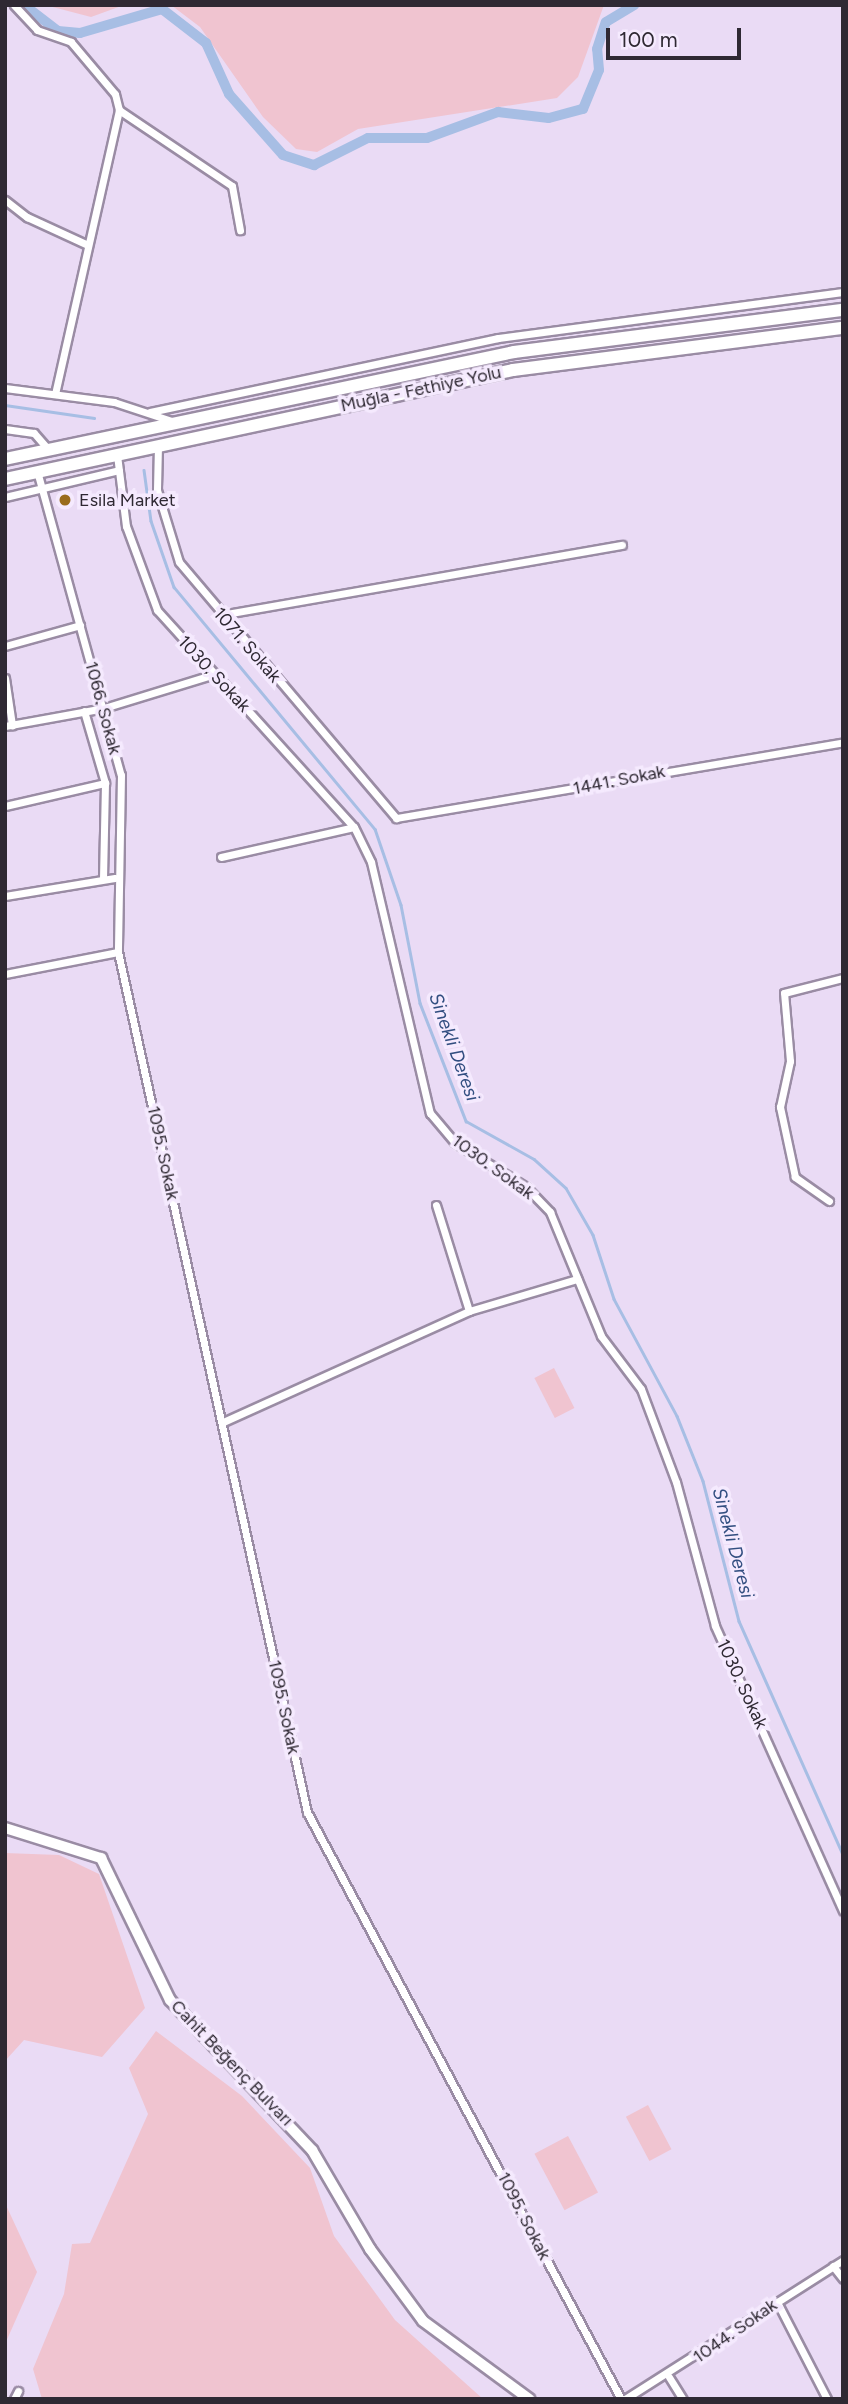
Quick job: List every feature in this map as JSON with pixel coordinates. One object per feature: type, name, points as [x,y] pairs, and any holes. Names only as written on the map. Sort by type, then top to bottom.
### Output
[{"type":"highway","name":"Muğla - Fethiye Yolu","points":[[5,459],[514,352],[843,310]]},
{"type":"highway","name":"Muğla - Fethiye Yolu","points":[[5,479],[513,370],[843,328]]},
{"type":"main road","name":"Cahit Beğenç Bulvarı","points":[[5,1828],[101,1858],[170,2000],[303,2139],[369,2249],[423,2321],[527,2399]]},
{"type":"street","points":[[14,5],[37,30],[71,43],[115,94],[119,110],[55,394]]},
{"type":"street","points":[[119,110],[232,186],[240,230]]},
{"type":"street","points":[[5,200],[27,217],[88,245]]},
{"type":"street","points":[[150,412],[360,365],[498,338],[843,292]]},
{"type":"street","points":[[360,365],[364,382]]},
{"type":"street","points":[[5,388],[55,394],[150,412],[176,422]]},
{"type":"street","points":[[5,429],[34,433],[48,449]]},
{"type":"street","name":"1071. Sokak","points":[[158,445],[157,490],[167,532],[179,562],[220,615],[326,729],[396,818]]},
{"type":"street","name":"1030. Sokak","points":[[117,454],[142,581],[211,675],[354,827],[371,862],[430,1113],[454,1142],[526,1187],[550,1212],[576,1279],[618,1367],[641,1389],[657,1421],[715,1626],[843,1911]]},
{"type":"street","points":[[5,497],[119,470]]},
{"type":"street","name":"1066. Sokak","points":[[37,471],[121,775],[115,878],[118,952]]},
{"type":"street","points":[[220,615],[622,545]]},
{"type":"street","points":[[5,646],[80,625]]},
{"type":"street","points":[[5,678],[9,725],[104,708],[211,675]]},
{"type":"street","points":[[84,711],[105,783],[103,879]]},
{"type":"street","name":"1441. Sokak","points":[[396,818],[843,741]]},
{"type":"street","points":[[5,806],[105,783]]},
{"type":"street","points":[[221,857],[354,827]]},
{"type":"street","points":[[5,896],[115,878]]},
{"type":"street","points":[[5,974],[118,952]]},
{"type":"street","name":"1095. Sokak","points":[[118,952],[307,1812],[623,2399]]},
{"type":"street","points":[[829,1201],[795,1177],[780,1107],[790,1061],[784,993],[843,978]]},
{"type":"street","points":[[436,1205],[468,1311]]},
{"type":"street","points":[[223,1422],[468,1311],[576,1279]]},
{"type":"street","name":"1044. Sokak","points":[[623,2399],[669,2377],[843,2260]]},
{"type":"street","points":[[833,2266],[843,2279]]},
{"type":"street","points":[[777,2302],[827,2399]]},
{"type":"street","points":[[669,2377],[683,2399]]},
{"type":"street","points":[[511,2385],[513,2399]]},
{"type":"street","points":[[14,2399],[18,2390]]},
{"type":"shaded area","points":[[45,5],[124,5],[91,17]]},
{"type":"shaded area","points":[[171,5],[604,5],[578,77],[557,98],[358,129],[317,152],[296,149],[263,117],[200,27]]},
{"type":"shaded area","points":[[554,1368],[574,1408],[555,1418],[534,1378]]},
{"type":"shaded area","points":[[5,1853],[59,1855],[99,1874],[145,2008],[102,2057],[24,2040],[5,2061]]},
{"type":"shaded area","points":[[156,2031],[242,2096],[310,2168],[334,2236],[395,2320],[483,2399],[42,2399],[33,2369],[64,2294],[72,2244],[90,2243],[148,2114],[129,2068]]},
{"type":"shaded area","points":[[648,2105],[671,2149],[649,2161],[626,2117]]},
{"type":"shaded area","points":[[568,2136],[598,2193],[564,2210],[534,2154]]},
{"type":"shaded area","points":[[5,2203],[37,2272],[5,2344]]},
{"type":"waterway","points":[[24,5],[58,31],[80,33],[162,9],[206,43],[229,94],[283,155],[314,165],[368,138],[427,138],[498,112],[549,118],[583,109],[599,70],[597,49],[606,22],[634,5]]},
{"type":"waterway","name":"Sinekli Deresi","points":[[5,405],[94,418]]},
{"type":"waterway","name":"Sinekli Deresi","points":[[144,470],[151,521],[174,587],[375,829],[401,905],[420,1003],[466,1121],[534,1159],[566,1188],[593,1235],[614,1299],[677,1416],[703,1481],[739,1621],[843,1855]]},
{"type":"place","name":"Esila Market","points":[[65,500]]}]
